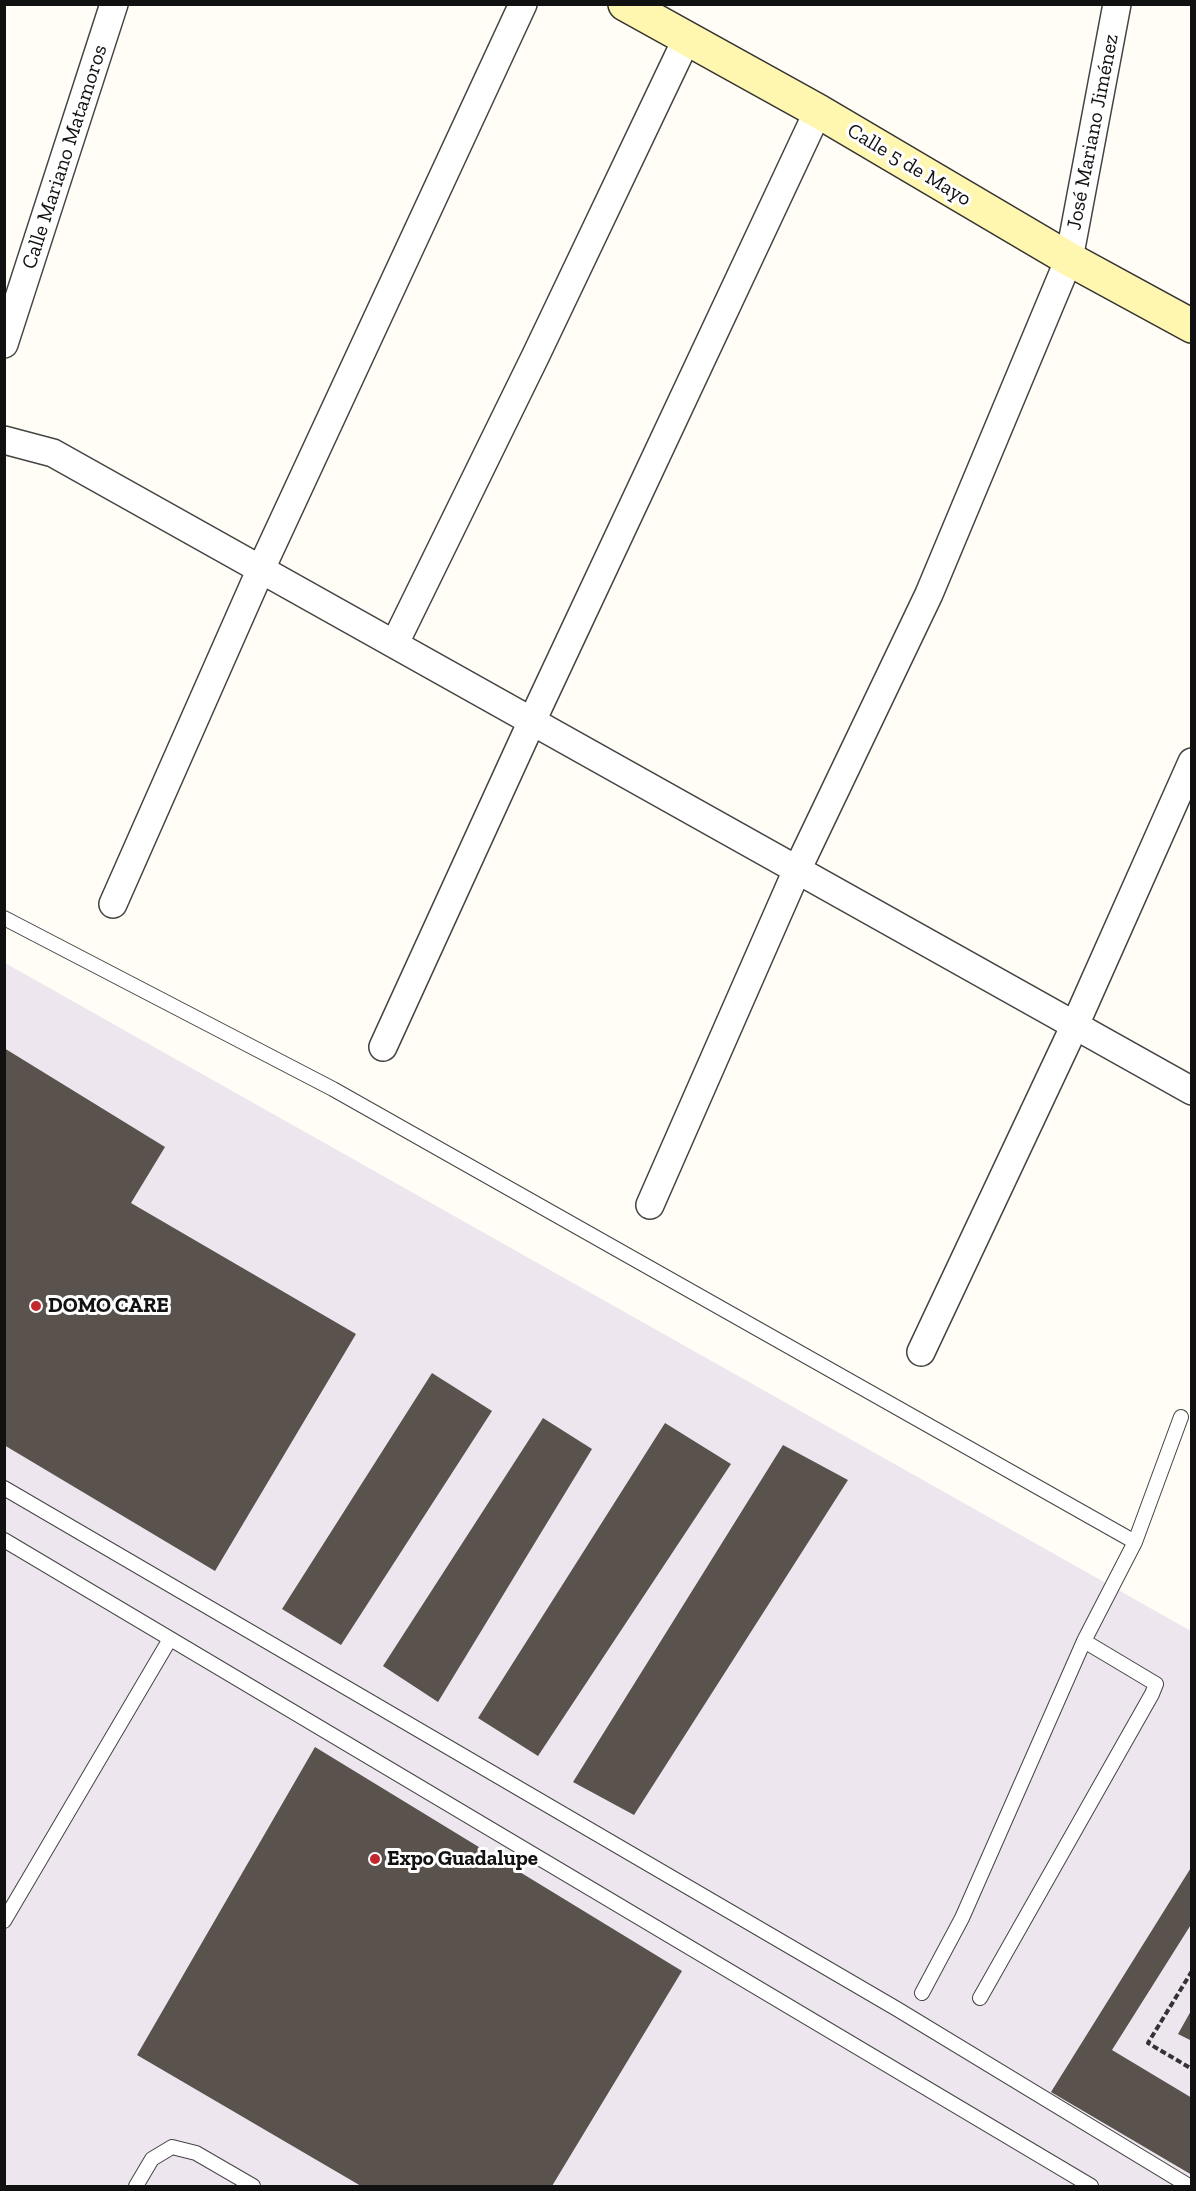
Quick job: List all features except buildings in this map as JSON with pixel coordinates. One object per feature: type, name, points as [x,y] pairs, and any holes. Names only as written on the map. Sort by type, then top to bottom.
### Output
[{"type":"street","name":"Calle Mariano Matamoros","points":[[4,344],[114,4]]},
{"type":"street","points":[[113,904],[260,571],[523,4]]},
{"type":"street","name":"Calle 5 de Mayo","points":[[625,4],[818,111],[1069,259],[1191,326]]},
{"type":"street","name":"José Mariano Jiménez","points":[[650,1205],[797,870],[929,594],[1069,259],[1118,4]]},
{"type":"street","points":[[395,643],[687,38]]},
{"type":"street","points":[[383,1047],[532,721],[818,111]]},
{"type":"street","points":[[4,440],[53,453],[1191,1091]]},
{"type":"street","points":[[921,1352],[1075,1025],[1191,762]]},
{"type":"lane","points":[[4,918],[333,1089],[1135,1542]]},
{"type":"lane","points":[[922,1993],[962,1918],[1084,1641],[1135,1542],[1181,1417]]},
{"type":"lane","points":[[4,1488],[897,2008],[1189,2187]]},
{"type":"lane","points":[[4,1540],[1091,2187]]},
{"type":"lane","points":[[4,1921],[170,1640]]},
{"type":"lane","points":[[980,1998],[1156,1684],[1084,1641]]},
{"type":"lane","points":[[136,2187],[152,2159],[172,2147],[196,2153],[253,2187]]},
{"type":"path","points":[[1191,1971],[1148,2043],[1191,2069]]},
{"type":"shaded area","name":"Expo Guadalupe","points":[[5,963],[1191,1631],[1191,2186],[10,2186],[5,2183]]},
{"type":"place","name":"DOMO CARE","points":[[36,1306]]},
{"type":"place","name":"Expo Guadalupe","points":[[375,1859]]}]
